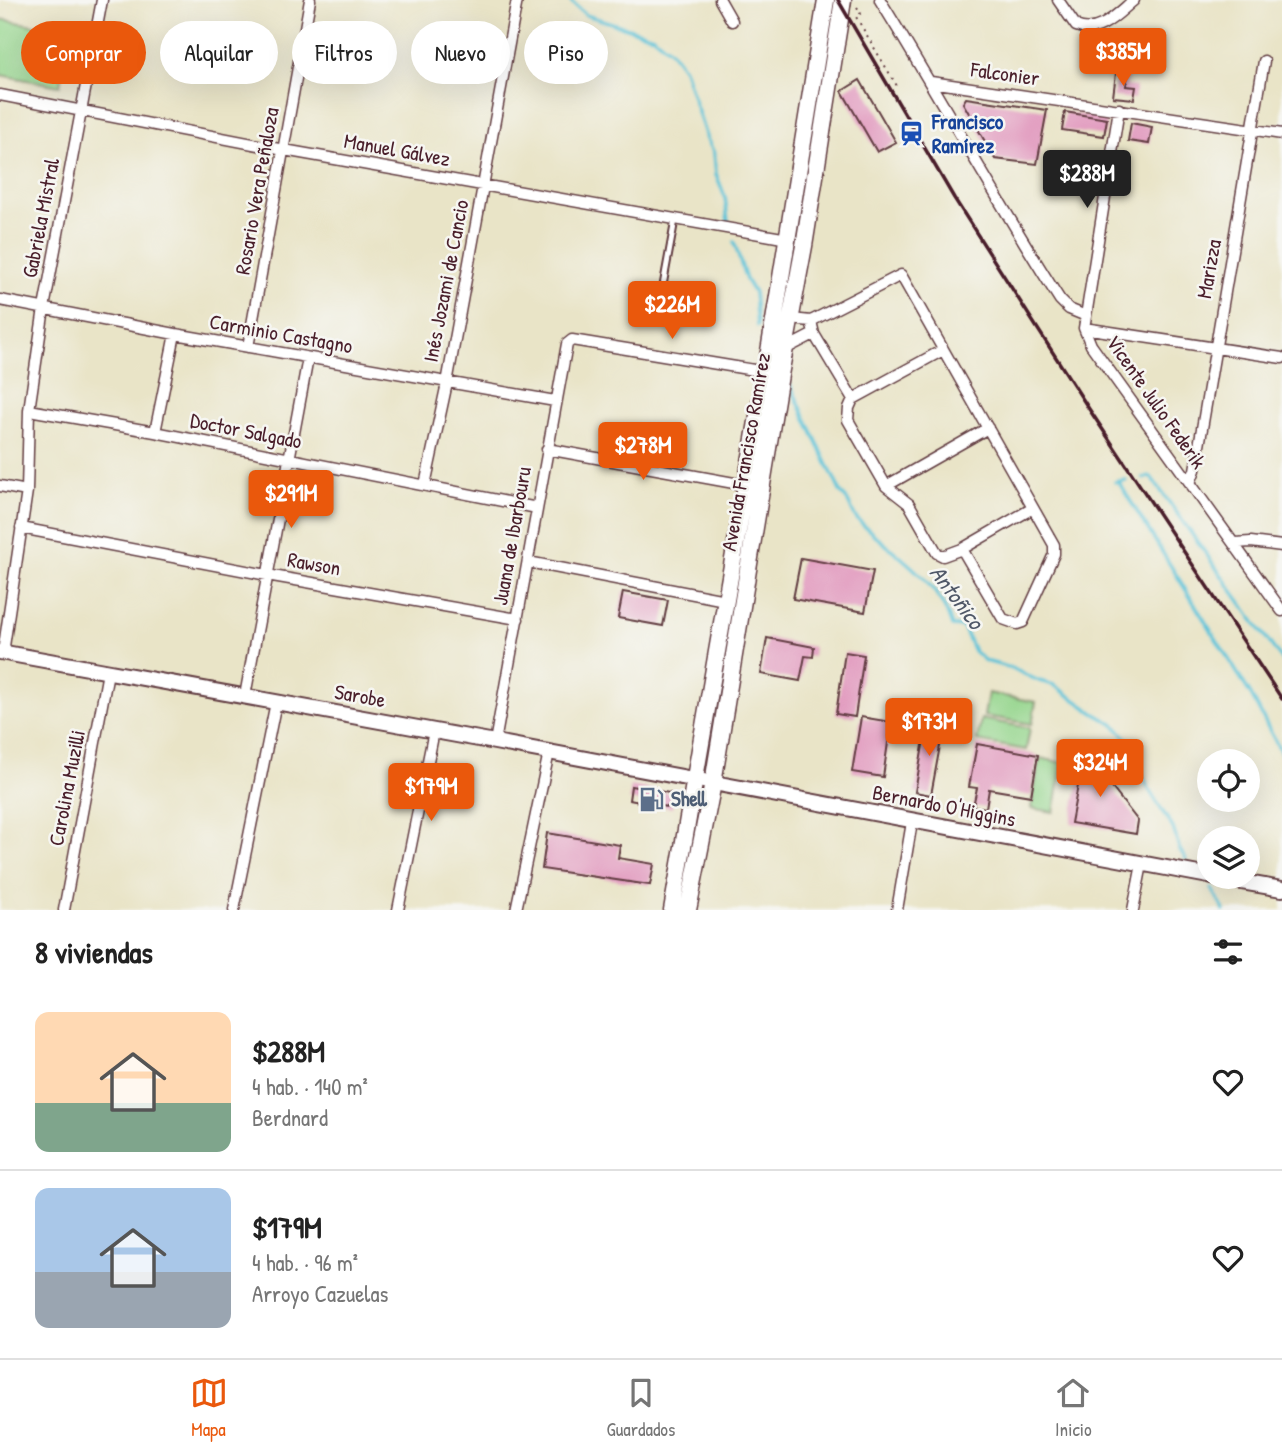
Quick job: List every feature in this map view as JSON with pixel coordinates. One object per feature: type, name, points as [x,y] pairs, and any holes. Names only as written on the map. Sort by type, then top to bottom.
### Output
[{"type":"main road","name":"Avenida Francisco Ramírez","points":[[672,910],[766,372],[826,0]]},
{"type":"main road","name":"Avenida Francisco Ramírez","points":[[688,910],[713,783],[844,0]]},
{"type":"street","name":"Gabriela Mistral","points":[[2,652],[27,491],[29,410],[44,308],[102,0]]},
{"type":"street","name":"Rosario Vera Peñaloza","points":[[248,347],[310,0]]},
{"type":"street","name":"Inés Jozami de Cancio","points":[[425,485],[447,383],[517,0]]},
{"type":"street","points":[[720,0],[732,20]]},
{"type":"street","points":[[880,0],[931,82],[1018,236],[1060,300],[1069,309],[1086,316]]},
{"type":"street","points":[[1058,0],[1076,26],[1090,30],[1101,26],[1134,0]]},
{"type":"street","name":"Marizza","points":[[1190,483],[1195,470],[1265,61]]},
{"type":"street","name":"Falconier","points":[[931,82],[1282,134]]},
{"type":"street","name":"Manuel Gálvez","points":[[0,95],[284,150],[788,239]]},
{"type":"street","name":"Vicente Julio Federik","points":[[1119,109],[1084,328],[1091,345],[1282,611]]},
{"type":"street","points":[[790,319],[811,321],[901,275],[1055,550],[1023,622],[1017,624],[1003,619],[962,549]]},
{"type":"street","name":"Carminio Castagno","points":[[0,300],[175,334],[555,401]]},
{"type":"street","points":[[811,321],[814,334],[853,399]]},
{"type":"street","points":[[1084,328],[1282,358]]},
{"type":"street","points":[[155,432],[175,334]]},
{"type":"street","points":[[785,349],[814,334]]},
{"type":"street","name":"Juana de Ibarbouru","points":[[495,742],[567,344],[572,340],[766,372]]},
{"type":"street","points":[[943,349],[853,399],[848,420],[886,486],[909,504],[937,553],[943,556],[962,549],[1033,508]]},
{"type":"street","points":[[245,696],[307,358]]},
{"type":"street","name":"Doctor Salgado","points":[[29,410],[155,432],[537,508]]},
{"type":"street","points":[[886,486],[988,428]]},
{"type":"street","points":[[547,449],[745,485]]},
{"type":"street","points":[[0,486],[27,491]]},
{"type":"street","name":"Rawson","points":[[21,528],[517,619]]},
{"type":"street","points":[[1235,543],[1251,541],[1282,546]]},
{"type":"street","points":[[528,562],[726,600]]},
{"type":"street","name":"Sarobe","points":[[2,652],[713,783]]},
{"type":"street","name":"Carolina Muzilli","points":[[64,910],[108,672]]},
{"type":"street","points":[[234,910],[276,702]]},
{"type":"street","points":[[398,910],[434,730]]},
{"type":"street","points":[[516,910],[549,752]]},
{"type":"street","name":"Bernardo O'Higgins","points":[[713,783],[1197,875]]},
{"type":"street","points":[[897,910],[912,822]]},
{"type":"street","points":[[1133,910],[1142,864]]},
{"type":"street","name":"Bernardo O'Higgins","points":[[1260,885],[1282,889]]},
{"type":"lane","points":[[660,302],[676,220]]},
{"type":"path","points":[[853,0],[861,13],[856,17],[897,86]]},
{"type":"green space","points":[[0,19],[21,23],[21,79],[0,75]]},
{"type":"green space","points":[[988,693],[1036,702],[1032,724],[984,716]]},
{"type":"green space","points":[[981,719],[1030,728],[1026,750],[977,741]]},
{"type":"green space","points":[[1040,758],[1063,763],[1054,812],[1031,808]]},
{"type":"building","points":[[1116,73],[1128,74],[1126,86],[1136,87],[1134,99],[1113,97]]},
{"type":"building","points":[[860,80],[896,142],[877,152],[842,91]]},
{"type":"building","points":[[966,98],[1047,110],[1037,164],[995,159],[963,103]]},
{"type":"building","points":[[1065,112],[1107,119],[1104,136],[1062,130]]},
{"type":"building","points":[[1131,123],[1152,127],[1149,144],[1128,141]]},
{"type":"building","points":[[801,558],[873,571],[865,612],[793,599]]},
{"type":"building","points":[[623,592],[668,600],[663,626],[618,618]]},
{"type":"building","points":[[767,638],[814,647],[813,657],[805,656],[800,681],[761,674]]},
{"type":"building","points":[[845,652],[864,655],[855,717],[836,714]]},
{"type":"building","points":[[861,717],[891,722],[883,777],[852,772]]},
{"type":"building","points":[[927,722],[944,724],[931,795],[915,792]]},
{"type":"building","points":[[977,744],[1038,755],[1031,796],[989,789],[986,808],[973,806],[977,788],[969,787]]},
{"type":"building","points":[[1084,753],[1110,757],[1106,780],[1138,821],[1136,834],[1071,823]]},
{"type":"building","points":[[631,786],[675,794],[672,808],[629,800]]},
{"type":"building","points":[[547,833],[620,845],[618,858],[654,864],[650,885],[542,869]]},
{"type":"waterway","name":"Antoñico","points":[[569,0],[586,15],[653,36],[669,49],[684,69],[706,137],[714,153],[716,174],[725,197],[728,222]]},
{"type":"waterway","name":"Antoñico","points":[[734,242],[746,280],[754,293],[757,326]]},
{"type":"waterway","name":"Antoñico","points":[[786,376],[841,493],[858,520],[925,580],[945,609],[952,626],[963,627],[974,651],[985,661],[1054,685],[1113,724],[1128,739],[1148,788],[1173,828],[1186,859]]},
{"type":"waterway","points":[[1143,478],[1151,477],[1282,660]]},
{"type":"waterway","points":[[1115,482],[1126,480]]},
{"type":"waterway","points":[[1118,481],[1251,695],[1282,754]]},
{"type":"waterway","name":"Antoñico","points":[[1212,889],[1224,910]]},
{"type":"railway","points":[[838,0],[954,198],[1089,409],[1282,699]]},
{"type":"place","name":"Francisco Ramírez","points":[[912,134]]},
{"type":"place","name":"Shell","points":[[651,799]]}]
